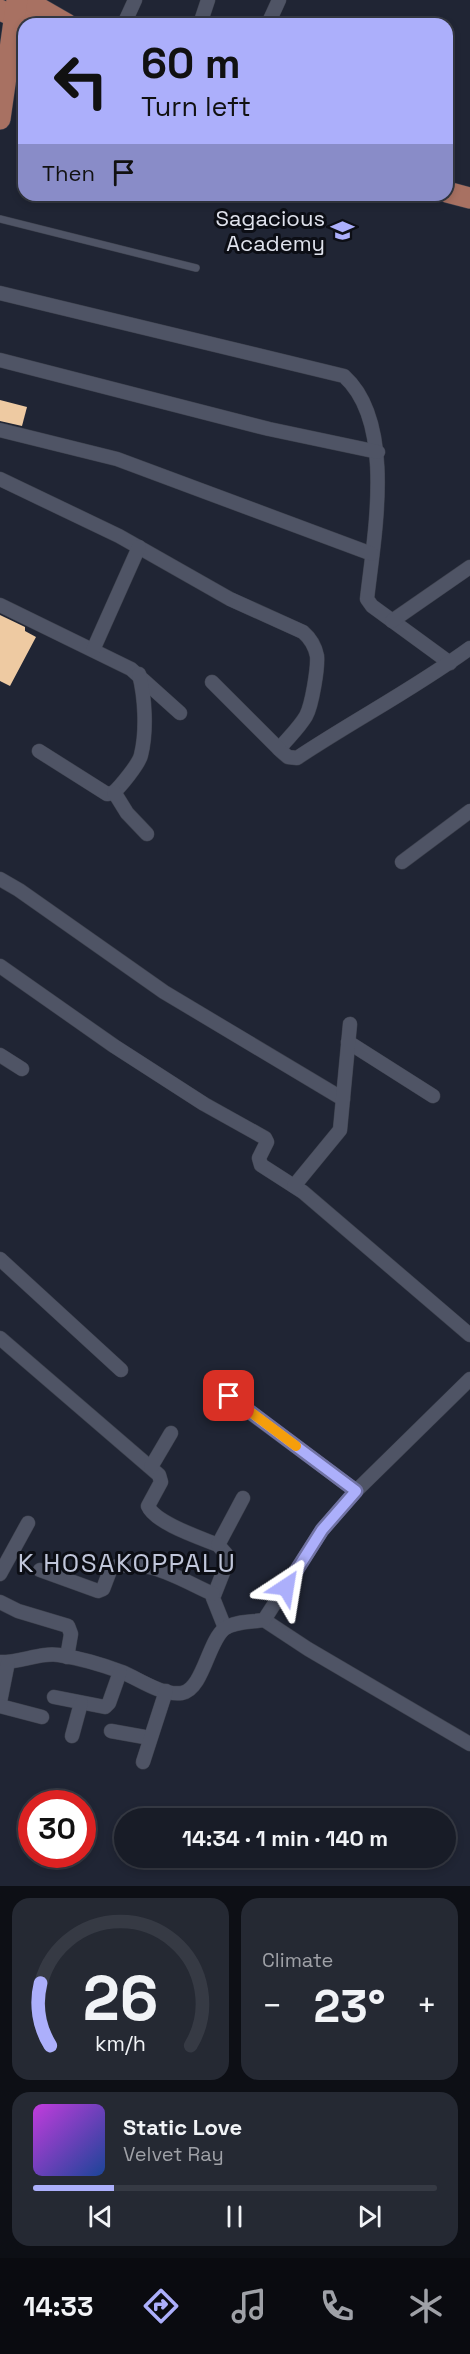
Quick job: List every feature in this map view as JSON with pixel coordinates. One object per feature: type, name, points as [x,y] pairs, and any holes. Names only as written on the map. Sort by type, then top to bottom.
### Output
[{"type":"highway","points":[[55,0],[66,18]]},
{"type":"highway","points":[[1,114],[18,10],[47,18]]},
{"type":"highway","points":[[1,114],[18,90]]},
{"type":"highway","points":[[453,194],[470,198]]},
{"type":"street","points":[[127,18],[135,0]]},
{"type":"street","points":[[202,18],[208,0]]},
{"type":"street","points":[[271,18],[279,0]]},
{"type":"street","points":[[0,293],[344,376],[352,384],[364,404],[378,452],[376,525],[367,599],[372,606],[450,663]]},
{"type":"street","points":[[0,360],[269,429],[378,452]]},
{"type":"street","points":[[0,430],[117,459],[372,554]]},
{"type":"street","points":[[0,479],[139,548],[230,599],[303,632],[314,644],[317,657],[312,697],[307,715],[279,749]]},
{"type":"street","points":[[93,650],[139,548]]},
{"type":"street","points":[[392,621],[470,567]]},
{"type":"street","points":[[0,605],[139,674],[180,713]]},
{"type":"street","points":[[212,682],[279,749],[288,757],[297,758],[450,663],[470,648]]},
{"type":"street","points":[[39,751],[106,794],[114,792],[141,757],[144,730],[142,684],[139,674]]},
{"type":"street","points":[[114,792],[127,813],[147,834]]},
{"type":"street","points":[[402,862],[470,811]]},
{"type":"street","points":[[0,879],[164,992],[343,1100]]},
{"type":"street","points":[[0,966],[124,1053],[204,1104],[266,1138],[267,1142],[259,1162],[294,1186],[470,1335]]},
{"type":"street","points":[[294,1186],[340,1131],[350,1024]]},
{"type":"street","points":[[348,1042],[433,1096]]},
{"type":"street","points":[[0,1055],[22,1070]]},
{"type":"street","points":[[0,1259],[121,1370]]},
{"type":"street","points":[[0,1338],[159,1475],[161,1482],[148,1506],[150,1511],[169,1524],[218,1545],[226,1554],[228,1560],[213,1594],[216,1608],[225,1628]]},
{"type":"street","points":[[264,1620],[322,1530],[356,1491],[468,1385]]},
{"type":"street","points":[[229,1396],[356,1491]]},
{"type":"street","points":[[150,1467],[171,1433]]},
{"type":"street","points":[[218,1545],[243,1498]]},
{"type":"street","points":[[0,1574],[28,1523]]},
{"type":"street","points":[[40,1570],[98,1591],[103,1589],[111,1568],[129,1564],[146,1564],[213,1594]]},
{"type":"street","points":[[0,1602],[18,1611],[68,1626],[71,1634],[67,1657]]},
{"type":"street","points":[[42,1717],[0,1704],[4,1662],[55,1654],[120,1672],[166,1691],[182,1693],[196,1683],[213,1646],[225,1628],[264,1620],[308,1649],[470,1744]]},
{"type":"street","points":[[54,1697],[105,1707],[109,1703],[120,1672]]},
{"type":"street","points":[[143,1761],[166,1691]]},
{"type":"street","points":[[72,1736],[81,1703]]},
{"type":"street","points":[[111,1731],[150,1738]]},
{"type":"lane","points":[[0,219],[196,268]]},
{"type":"building","points":[[0,400],[27,407],[22,426],[0,421]]},
{"type":"building","points":[[0,615],[25,627],[25,631],[36,637],[10,686],[0,681]]},
{"type":"slow traffic","points":[[252,1413],[296,1446]]},
{"type":"place","name":"Sagacious Academy","points":[[343,231]]},
{"type":"district","name":"K HOSAKOPPALU","points":[[127,1563]]},
{"type":"route","points":[[229,1396],[356,1491],[322,1530],[286,1587]]}]
